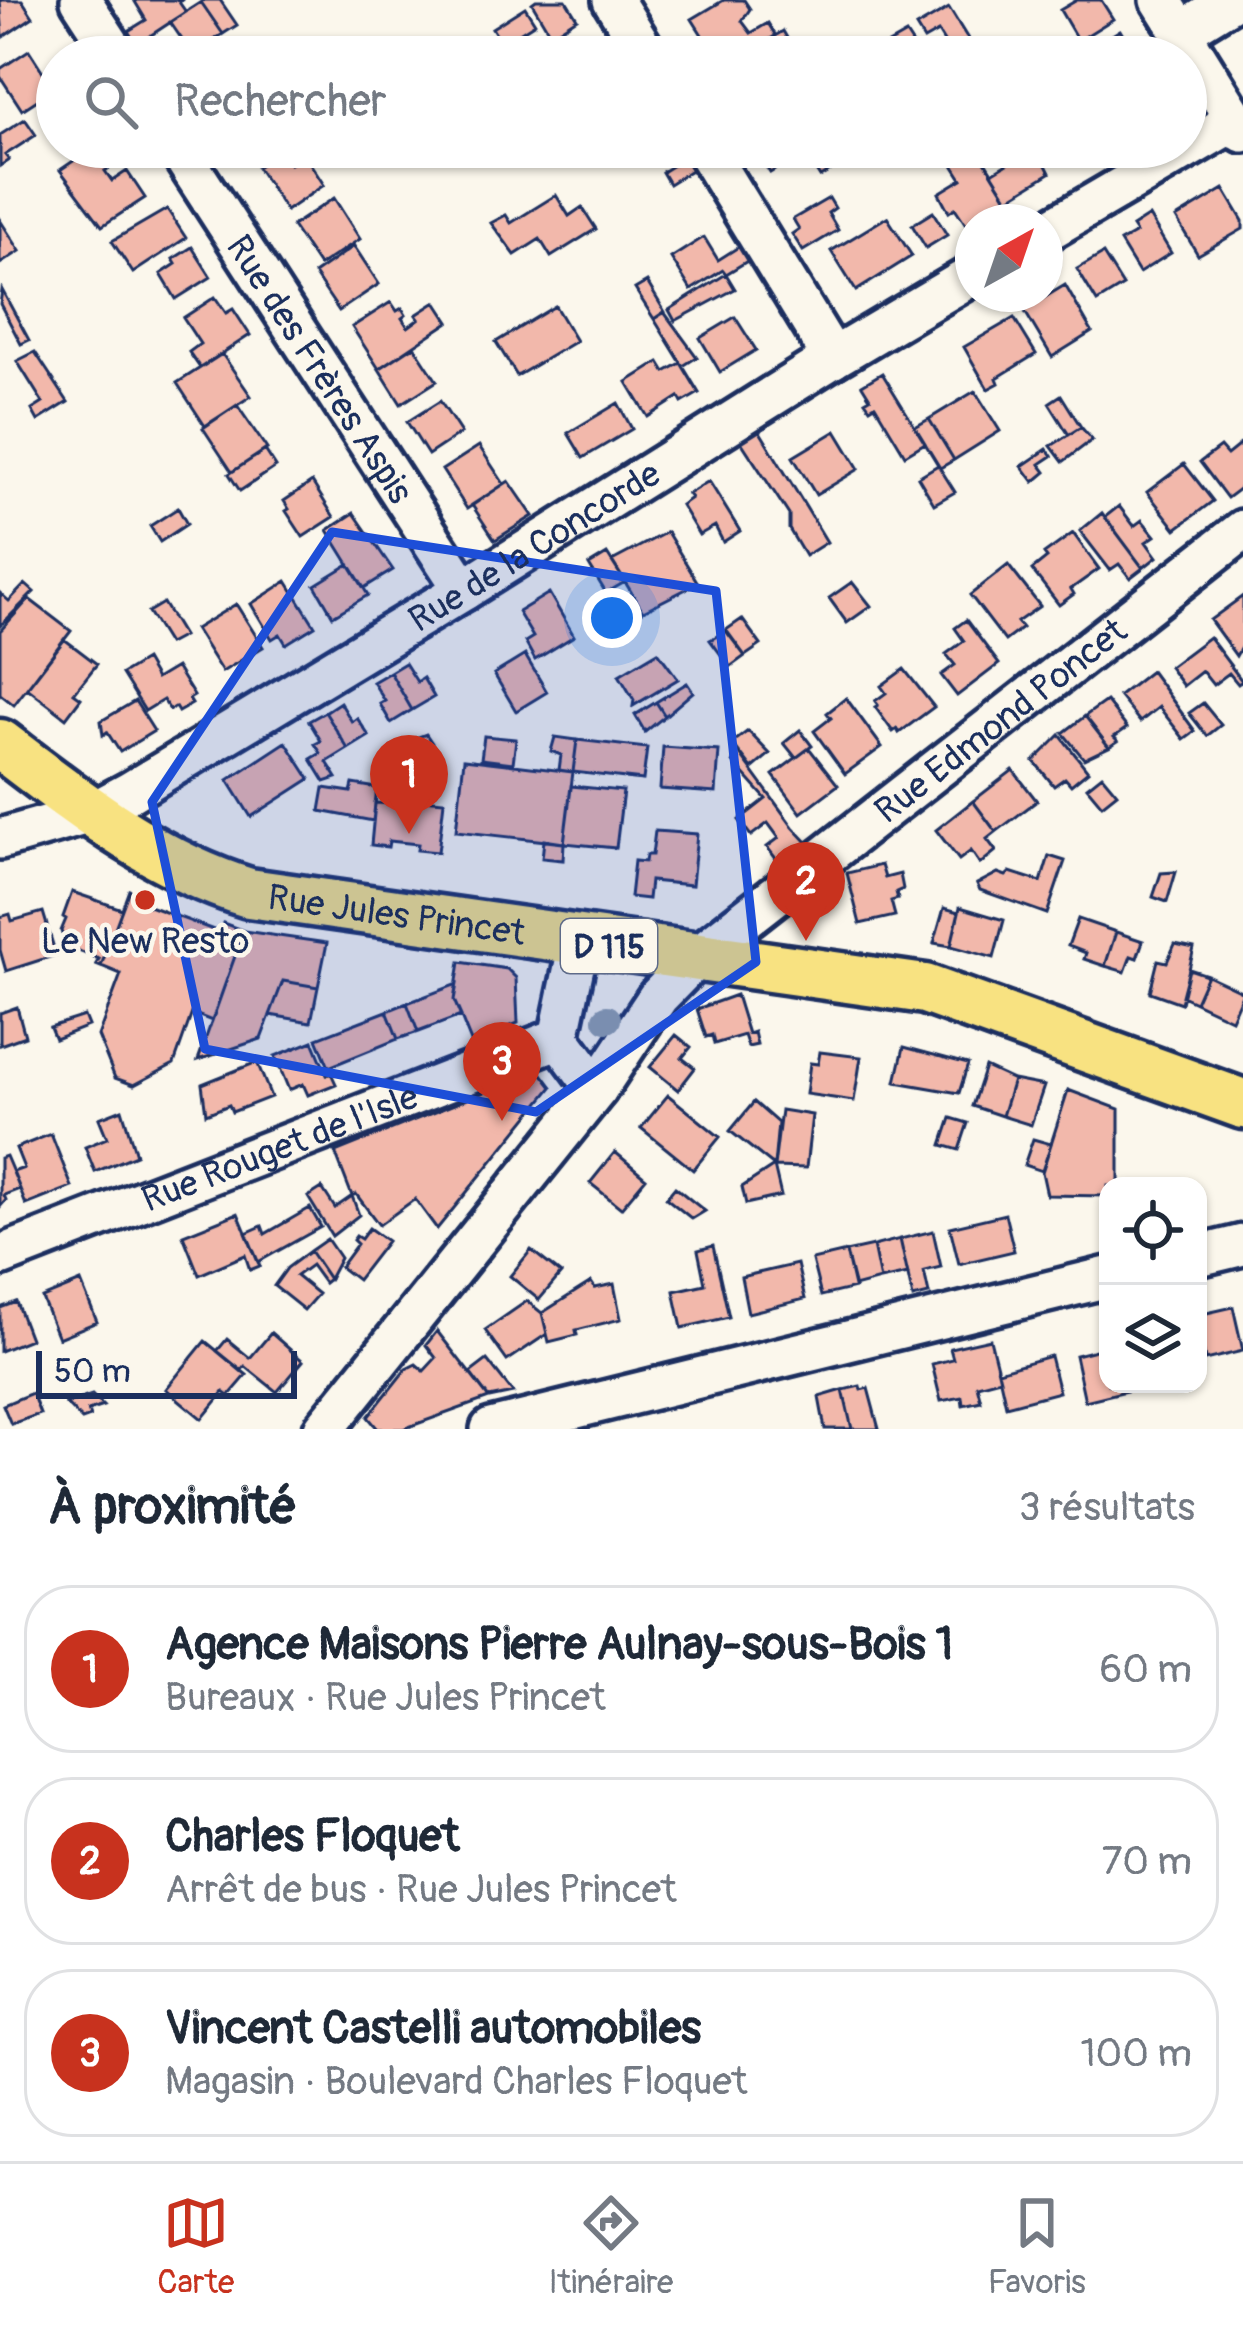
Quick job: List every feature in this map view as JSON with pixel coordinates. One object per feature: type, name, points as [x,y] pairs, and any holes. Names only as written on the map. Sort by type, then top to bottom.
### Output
[{"type":"main road","name":"Rue Jules Princet","points":[[0,744],[153,854],[199,878],[248,893],[925,989],[1243,1104]]},
{"type":"street","points":[[81,0],[104,36]]},
{"type":"street","points":[[614,0],[635,36]]},
{"type":"street","points":[[1171,16],[1232,0]]},
{"type":"street","points":[[1207,74],[1239,126],[1207,143]]},
{"type":"street","name":"Rue des Frères Aspis","points":[[191,168],[464,590]]},
{"type":"street","points":[[717,168],[833,358]]},
{"type":"street","points":[[1063,222],[1162,168]]},
{"type":"street","name":"Rue de la Concorde","points":[[0,839],[91,813],[464,590],[955,286]]},
{"type":"street","name":"Rue Edmond Poncet","points":[[329,1426],[597,1089],[658,997],[699,955],[1243,530]]},
{"type":"street","points":[[579,943],[559,1038],[597,1089]]},
{"type":"street","name":"Rue Rouget de l'Isle","points":[[0,1256],[559,1038]]},
{"type":"street","points":[[1207,1254],[1243,1245]]},
{"type":"street","points":[[516,1425],[1099,1279]]},
{"type":"highlighted area","points":[[332,532],[716,591],[756,962],[536,1112],[205,1049],[152,802]]},
{"type":"building","points":[[0,0],[22,0],[33,17],[3,37]]},
{"type":"building","points":[[134,0],[183,0],[179,2],[186,12],[150,36],[127,36],[146,20]]},
{"type":"building","points":[[204,0],[220,0],[237,25],[223,34]]},
{"type":"building","points":[[566,0],[577,18],[551,35],[532,3]]},
{"type":"building","points":[[724,0],[744,0],[750,9],[742,21],[751,33],[768,23],[776,36],[703,36],[692,19]]},
{"type":"building","points":[[1077,0],[1101,0],[1113,19],[1086,36],[1075,36],[1060,10]]},
{"type":"building","points":[[201,2],[223,34],[180,36],[170,22]]},
{"type":"building","points":[[525,7],[535,23],[515,36],[497,36],[492,28]]},
{"type":"building","points":[[949,8],[966,36],[940,36],[938,32],[922,36],[916,27]]},
{"type":"building","points":[[29,50],[36,61],[36,101],[22,110],[0,69]]},
{"type":"building","points":[[25,119],[36,135],[5,155],[9,160],[0,166],[0,135]]},
{"type":"building","points":[[110,168],[105,171],[112,181],[127,171],[145,198],[102,226],[60,170]]},
{"type":"building","points":[[258,168],[313,168],[324,185],[286,211]]},
{"type":"building","points":[[668,168],[693,169],[669,184],[662,172]]},
{"type":"building","points":[[814,168],[836,168],[820,177]]},
{"type":"building","points":[[955,168],[989,168],[1009,200],[955,204],[949,212],[939,193],[962,179]]},
{"type":"building","points":[[1000,168],[1048,168],[1050,173],[1008,199],[992,173]]},
{"type":"building","points":[[1224,189],[1243,229],[1198,255],[1176,218]]},
{"type":"building","points":[[556,195],[569,216],[582,207],[596,229],[551,257],[540,239],[515,255],[491,223],[506,215],[511,223]]},
{"type":"building","points":[[334,198],[360,239],[319,266],[292,226]]},
{"type":"building","points":[[829,198],[835,208],[828,213],[838,230],[803,251],[792,234],[799,229],[793,219]]},
{"type":"building","points":[[167,209],[186,238],[133,273],[112,241]]},
{"type":"building","points":[[933,212],[947,235],[926,248],[912,225]]},
{"type":"building","points":[[1149,216],[1171,253],[1139,273],[1120,242],[1136,233],[1132,227]]},
{"type":"building","points":[[887,217],[912,256],[856,291],[831,251]]},
{"type":"building","points":[[0,220],[20,251],[0,264]]},
{"type":"building","points":[[704,237],[718,260],[740,246],[749,260],[691,290],[671,258]]},
{"type":"building","points":[[354,246],[379,284],[339,311],[314,274]]},
{"type":"building","points":[[192,247],[211,277],[176,299],[161,274]]},
{"type":"building","points":[[1103,254],[1123,286],[1097,302],[1077,269]]},
{"type":"building","points":[[726,274],[735,289],[675,321],[669,310]]},
{"type":"building","points":[[647,282],[665,312],[654,319],[635,289]]},
{"type":"building","points":[[1063,286],[1092,332],[1052,357],[1025,312],[1063,312]]},
{"type":"building","points":[[2,290],[29,340],[21,344],[0,304]]},
{"type":"building","points":[[215,297],[226,313],[233,309],[250,335],[200,368],[189,352],[200,344],[183,318]]},
{"type":"building","points":[[391,302],[397,311],[402,308],[408,327],[419,319],[416,315],[436,302],[449,322],[379,369],[352,327]]},
{"type":"building","points":[[555,306],[576,341],[517,376],[496,342]]},
{"type":"building","points":[[664,312],[697,357],[683,366],[654,319]]},
{"type":"building","points":[[735,317],[756,350],[720,372],[700,338]]},
{"type":"building","points":[[1014,318],[1036,354],[988,389],[964,347]]},
{"type":"building","points":[[414,346],[437,381],[401,404],[379,369]]},
{"type":"building","points":[[35,352],[68,402],[38,421],[32,410],[43,403],[17,361]]},
{"type":"building","points":[[222,354],[251,396],[205,426],[177,383]]},
{"type":"building","points":[[659,362],[665,372],[681,363],[699,393],[682,403],[679,397],[648,417],[627,382]]},
{"type":"building","points":[[882,373],[925,443],[905,455],[875,405],[870,408],[865,401],[870,398],[862,385]]},
{"type":"building","points":[[975,391],[1000,431],[954,460],[929,419]]},
{"type":"building","points":[[1061,395],[1081,427],[1069,435],[1049,403]]},
{"type":"building","points":[[440,401],[461,433],[428,455],[407,422]]},
{"type":"building","points":[[618,403],[632,429],[583,458],[568,433]]},
{"type":"building","points":[[237,405],[267,449],[232,472],[203,428]]},
{"type":"building","points":[[929,419],[954,460],[940,468],[915,427]]},
{"type":"building","points":[[1081,427],[1092,440],[1063,462],[1051,446]]},
{"type":"building","points":[[759,430],[827,542],[805,556],[789,529],[789,515],[740,440]]},
{"type":"building","points":[[836,431],[859,469],[816,495],[793,457]]},
{"type":"building","points":[[1243,442],[1243,486],[1227,498],[1200,462],[1220,447],[1227,455]]},
{"type":"building","points":[[479,446],[504,484],[467,509],[442,470]]},
{"type":"building","points":[[1047,449],[1052,456],[1040,464],[1046,472],[1034,482],[1022,466]]},
{"type":"building","points":[[265,450],[276,467],[240,491],[229,474]]},
{"type":"building","points":[[1184,464],[1213,501],[1176,529],[1147,492]]},
{"type":"building","points":[[938,465],[955,492],[934,504],[918,477]]},
{"type":"building","points":[[509,481],[533,516],[495,540],[472,505]]},
{"type":"building","points":[[709,481],[740,531],[723,542],[715,526],[699,535],[681,505],[691,498],[688,494]]},
{"type":"building","points":[[312,482],[334,517],[303,537],[284,501]]},
{"type":"building","points":[[1119,506],[1134,526],[1142,520],[1155,536],[1146,542],[1157,557],[1143,568],[1105,517]]},
{"type":"building","points":[[178,508],[187,524],[160,542],[150,526]]},
{"type":"building","points":[[354,513],[393,570],[364,588],[328,530]]},
{"type":"building","points":[[1102,513],[1143,568],[1130,578],[1119,564],[1110,570],[1080,531]]},
{"type":"building","points":[[667,532],[698,583],[643,611],[612,561]]},
{"type":"building","points":[[1073,533],[1099,569],[1071,589],[1074,594],[1059,605],[1032,570],[1047,558],[1044,554]]},
{"type":"building","points":[[607,554],[625,582],[606,593],[589,565]]},
{"type":"building","points":[[349,564],[368,595],[333,616],[315,585]]},
{"type":"building","points":[[1008,565],[1040,606],[1017,622],[1022,628],[1005,641],[970,595]]},
{"type":"building","points":[[287,581],[315,626],[286,644],[280,634],[272,639],[251,604]]},
{"type":"building","points":[[852,582],[871,606],[847,623],[829,598]]},
{"type":"building","points":[[25,584],[34,592],[0,626],[0,593],[9,601]]},
{"type":"building","points":[[549,593],[574,636],[535,660],[525,642],[533,637],[518,612]]},
{"type":"building","points":[[1243,596],[1243,644],[1236,656],[1210,620]]},
{"type":"building","points":[[29,599],[71,631],[14,705],[0,694],[0,631]]},
{"type":"building","points":[[163,603],[183,636],[168,644],[148,612]]},
{"type":"building","points":[[236,604],[263,647],[222,672],[195,629]]},
{"type":"building","points":[[742,619],[761,645],[745,656],[726,630]]},
{"type":"building","points":[[966,620],[999,664],[957,696],[941,675],[955,665],[946,654],[964,641],[955,628]]},
{"type":"building","points":[[726,631],[745,656],[730,667],[710,640]]},
{"type":"building","points":[[1209,637],[1242,681],[1238,684],[1229,673],[1213,685],[1202,671],[1183,686],[1169,667]]},
{"type":"building","points":[[64,639],[97,664],[74,693],[81,698],[66,718],[27,688]]},
{"type":"building","points":[[658,652],[678,679],[633,706],[619,675]]},
{"type":"building","points":[[525,655],[547,692],[516,711],[494,674]]},
{"type":"building","points":[[145,660],[156,679],[176,667],[194,696],[189,699],[192,704],[178,712],[163,700],[145,711],[122,674]]},
{"type":"building","points":[[405,663],[417,682],[423,678],[434,697],[412,710],[390,672]]},
{"type":"building","points":[[904,669],[934,707],[899,733],[897,729],[893,732],[875,701],[886,693],[881,686]]},
{"type":"building","points":[[1151,671],[1195,731],[1184,739],[1159,707],[1140,722],[1119,696]]},
{"type":"building","points":[[390,672],[412,710],[391,723],[373,682]]},
{"type":"building","points":[[687,683],[693,692],[665,716],[656,702]]},
{"type":"building","points":[[846,698],[882,747],[845,774],[814,731]]},
{"type":"building","points":[[135,701],[154,731],[120,752],[107,732],[103,735],[101,721]]},
{"type":"building","points":[[1106,701],[1127,728],[1109,747],[1085,716]]},
{"type":"building","points":[[340,702],[352,722],[357,718],[369,736],[348,749],[325,712]]},
{"type":"building","points":[[656,702],[665,716],[645,732],[635,715]]},
{"type":"building","points":[[1203,703],[1221,725],[1207,736],[1189,713]]},
{"type":"building","points":[[325,712],[348,749],[327,762],[337,778],[325,782],[311,759],[321,753],[315,744],[321,741],[309,721]]},
{"type":"building","points":[[1085,716],[1109,747],[1084,759],[1063,733]]},
{"type":"building","points":[[800,730],[812,746],[796,758],[784,743]]},
{"type":"building","points":[[748,731],[770,754],[752,769],[732,743]]},
{"type":"building","points":[[426,734],[432,743],[397,757],[392,747]]},
{"type":"building","points":[[1060,735],[1088,771],[1071,785],[1065,778],[1054,786],[1034,761]]},
{"type":"building","points":[[484,736],[516,739],[513,763],[481,759]]},
{"type":"building","points":[[555,737],[577,740],[573,772],[559,770],[561,755],[551,751]]},
{"type":"building","points":[[577,740],[647,748],[643,780],[573,772]]},
{"type":"building","points":[[286,742],[310,779],[251,817],[228,780]]},
{"type":"building","points":[[734,746],[808,843],[780,864],[767,847],[779,838],[768,823],[751,836],[739,820],[766,799],[733,762]]},
{"type":"building","points":[[663,747],[719,751],[716,793],[660,789]]},
{"type":"building","points":[[809,748],[838,785],[801,813],[773,775]]},
{"type":"building","points":[[464,759],[573,772],[564,843],[456,831]]},
{"type":"building","points":[[1013,770],[1037,801],[996,832],[973,801]]},
{"type":"building","points":[[1102,775],[1117,793],[1102,805],[1087,787]]},
{"type":"building","points":[[353,784],[377,788],[373,821],[320,811],[324,788],[351,792]]},
{"type":"building","points":[[571,786],[623,791],[616,848],[564,843]]},
{"type":"building","points":[[391,796],[444,801],[438,852],[417,850],[418,844],[389,841],[388,847],[371,845],[375,803],[391,804]]},
{"type":"building","points":[[973,801],[996,832],[987,839],[996,851],[980,864],[971,851],[959,860],[936,830]]},
{"type":"building","points":[[655,831],[697,834],[692,885],[650,881],[648,899],[630,897],[634,861],[645,862],[646,855],[652,855]]},
{"type":"building","points":[[544,840],[564,843],[563,860],[542,858]]},
{"type":"building","points":[[1049,856],[1065,861],[1047,914],[980,890],[977,884],[1010,872],[1041,882]]},
{"type":"building","points":[[881,865],[885,878],[900,874],[903,889],[891,901],[895,916],[860,924],[847,873]]},
{"type":"building","points":[[1176,872],[1167,902],[1153,897],[1161,873]]},
{"type":"building","points":[[129,890],[151,898],[149,906],[219,932],[223,923],[244,931],[212,1021],[192,1013],[174,1064],[134,1085],[115,1078],[98,1036],[121,974],[101,966]]},
{"type":"building","points":[[72,892],[122,909],[101,966],[96,964],[99,959],[66,946],[61,931]]},
{"type":"building","points":[[960,907],[1004,920],[994,958],[951,946]]},
{"type":"building","points":[[944,908],[959,912],[951,946],[934,943]]},
{"type":"building","points":[[43,912],[56,955],[6,971],[0,950],[0,917],[10,914],[12,921]]},
{"type":"building","points":[[1078,919],[1116,932],[1105,966],[1084,959],[1086,953],[1068,946]]},
{"type":"building","points":[[244,931],[327,943],[318,987],[283,981],[261,1039],[198,1060]]},
{"type":"building","points":[[1116,932],[1143,941],[1125,972],[1105,966]]},
{"type":"building","points":[[1175,944],[1194,948],[1181,1003],[1150,992],[1158,960],[1167,962]]},
{"type":"building","points":[[460,962],[507,969],[516,978],[518,1023],[471,1042],[454,1000]]},
{"type":"building","points":[[1189,969],[1207,975],[1195,1002],[1182,996]]},
{"type":"building","points":[[1207,975],[1243,992],[1231,1019],[1195,1002]]},
{"type":"building","points":[[283,981],[318,987],[311,1022],[270,1015]]},
{"type":"building","points":[[457,984],[454,1000],[461,1016],[418,1032],[407,1003]]},
{"type":"building","points":[[736,995],[748,1034],[754,1032],[757,1045],[748,1047],[744,1035],[714,1044],[712,1035],[706,1037],[697,1009]]},
{"type":"building","points":[[407,1003],[418,1032],[398,1039],[387,1011]]},
{"type":"building","points":[[17,1007],[25,1036],[0,1045],[0,1013]]},
{"type":"building","points":[[387,1011],[398,1039],[329,1067],[317,1038]]},
{"type":"building","points":[[84,1016],[88,1026],[55,1039],[50,1027]]},
{"type":"building","points":[[676,1035],[691,1047],[682,1058],[695,1068],[678,1090],[650,1067]]},
{"type":"building","points":[[313,1041],[327,1075],[331,1073],[336,1084],[308,1095],[303,1084],[289,1090],[275,1056]]},
{"type":"building","points":[[904,1047],[968,1064],[959,1093],[896,1082]]},
{"type":"building","points":[[820,1052],[861,1057],[854,1101],[806,1094],[810,1063],[818,1064]]},
{"type":"building","points":[[257,1062],[271,1097],[232,1112],[229,1105],[206,1114],[202,1084]]},
{"type":"building","points":[[985,1067],[1013,1080],[1002,1116],[972,1106]]},
{"type":"building","points":[[539,1070],[552,1087],[437,1229],[415,1199],[379,1225],[356,1194],[352,1196],[335,1152]]},
{"type":"building","points":[[1013,1080],[1044,1086],[1031,1125],[1002,1116]]},
{"type":"building","points":[[1068,1090],[1119,1109],[1119,1177],[1099,1177],[1099,1196],[1047,1195],[1042,1172]]},
{"type":"building","points":[[668,1095],[720,1137],[693,1170],[641,1128]]},
{"type":"building","points":[[754,1102],[778,1123],[774,1166],[730,1131]]},
{"type":"building","points":[[122,1109],[136,1155],[95,1172],[85,1147],[107,1138],[99,1118]]},
{"type":"building","points":[[781,1110],[812,1115],[806,1168],[774,1167]]},
{"type":"building","points":[[951,1118],[968,1123],[959,1150],[942,1145]]},
{"type":"building","points":[[51,1134],[72,1187],[26,1205],[13,1172],[24,1168],[16,1148]]},
{"type":"building","points":[[1033,1139],[1051,1144],[1042,1171],[1024,1165]]},
{"type":"building","points":[[615,1152],[646,1178],[621,1208],[590,1183]]},
{"type":"building","points":[[6,1156],[20,1189],[4,1195],[0,1207],[0,1158]]},
{"type":"building","points":[[774,1166],[781,1196],[746,1204],[742,1187]]},
{"type":"building","points":[[675,1187],[705,1211],[692,1219],[666,1198]]},
{"type":"building","points":[[322,1188],[335,1208],[352,1196],[359,1215],[332,1236],[308,1197]]},
{"type":"building","points":[[310,1208],[321,1227],[258,1262],[246,1233],[262,1226],[265,1234]]},
{"type":"building","points":[[238,1213],[260,1266],[250,1270],[245,1255],[199,1275],[183,1235]]},
{"type":"building","points":[[1005,1214],[1014,1251],[959,1264],[950,1227]]},
{"type":"building","points":[[369,1228],[387,1241],[357,1280],[340,1267],[357,1244],[353,1240],[361,1239]]},
{"type":"building","points":[[933,1231],[941,1267],[924,1271],[929,1294],[913,1298],[900,1239]]},
{"type":"building","points":[[327,1239],[340,1258],[329,1279],[310,1251]]},
{"type":"building","points":[[900,1239],[908,1274],[880,1280],[873,1246]]},
{"type":"building","points":[[713,1246],[729,1317],[682,1328],[674,1291],[705,1284],[698,1250]]},
{"type":"building","points":[[873,1246],[880,1280],[854,1287],[846,1252]]},
{"type":"building","points":[[531,1250],[561,1274],[539,1300],[510,1276]]},
{"type":"building","points":[[310,1251],[329,1279],[324,1283],[311,1265],[296,1276],[318,1294],[304,1310],[274,1286],[287,1268]]},
{"type":"building","points":[[846,1252],[855,1288],[821,1296],[812,1260]]},
{"type":"building","points":[[797,1264],[805,1299],[748,1313],[741,1277]]},
{"type":"building","points":[[81,1282],[97,1322],[58,1338],[42,1298]]},
{"type":"building","points":[[591,1282],[595,1288],[614,1284],[621,1319],[549,1342],[542,1313]]},
{"type":"building","points":[[527,1301],[542,1313],[547,1334],[507,1361],[485,1330]]},
{"type":"building","points":[[16,1302],[30,1339],[0,1351],[0,1308]]},
{"type":"building","points":[[1233,1307],[1243,1351],[1207,1360],[1207,1313]]},
{"type":"building","points":[[437,1331],[489,1398],[403,1429],[378,1429],[368,1417],[406,1369],[416,1364],[424,1371],[436,1358],[426,1345]]},
{"type":"building","points":[[271,1333],[303,1361],[277,1392],[217,1351],[227,1339],[250,1358]]},
{"type":"building","points":[[990,1339],[1000,1379],[977,1385],[981,1401],[963,1405],[962,1397],[941,1401],[932,1364],[953,1359],[950,1348]]},
{"type":"building","points":[[205,1341],[247,1375],[229,1396],[224,1392],[202,1419],[166,1389]]},
{"type":"building","points":[[1099,1349],[1099,1393],[1118,1393],[1085,1401],[1075,1355]]},
{"type":"building","points":[[1050,1356],[1059,1392],[1006,1406],[998,1371]]},
{"type":"building","points":[[487,1360],[513,1393],[489,1398],[470,1373]]},
{"type":"building","points":[[860,1386],[861,1390],[868,1388],[879,1429],[852,1429],[843,1390]]},
{"type":"building","points":[[843,1390],[852,1429],[825,1429],[819,1397]]},
{"type":"building","points":[[32,1393],[40,1414],[11,1424],[3,1405]]},
{"type":"building","points":[[92,1395],[103,1406],[88,1411],[90,1417],[82,1420],[66,1404]]},
{"type":"place","name":"Agence Maisons Pierre Aulnay-sous-Bois 1","points":[[409,834]]},
{"type":"place","name":"Le New Resto","points":[[145,900]]},
{"type":"place","name":"Charles Floquet","points":[[806,941]]},
{"type":"place","name":"Vincent Castelli automobiles","points":[[502,1121]]}]
